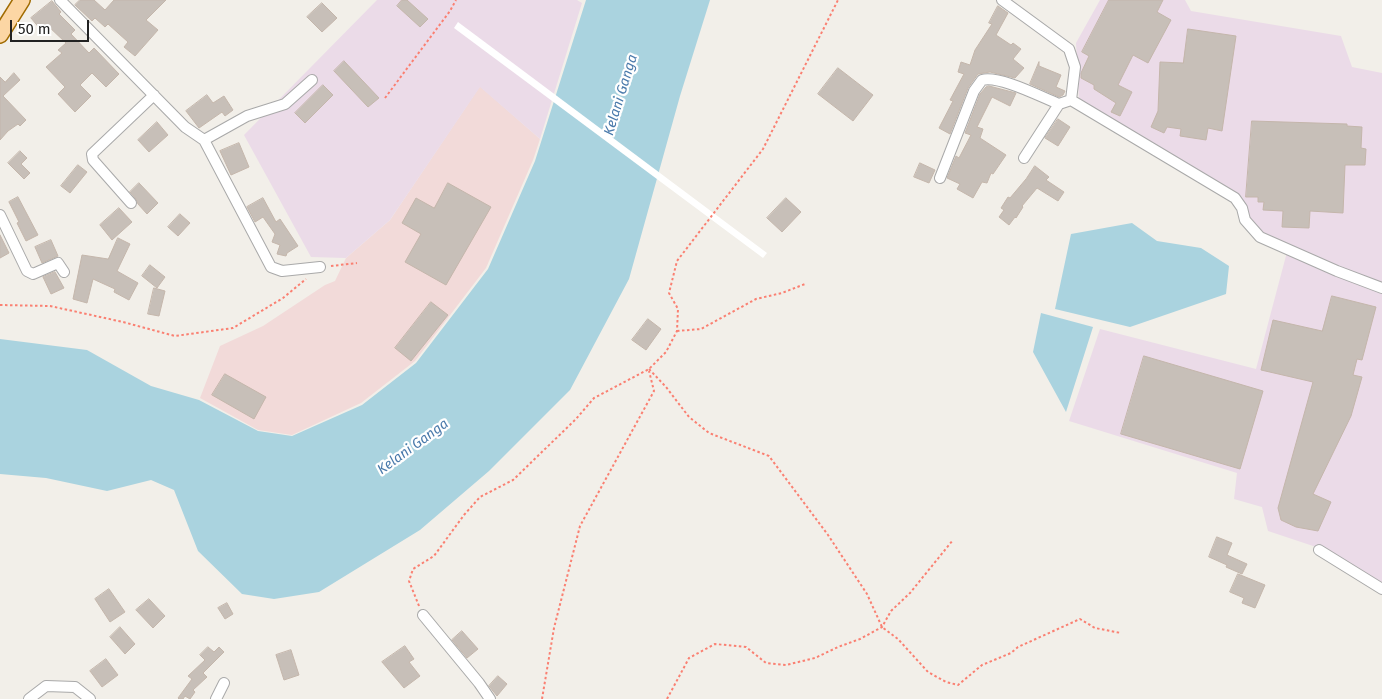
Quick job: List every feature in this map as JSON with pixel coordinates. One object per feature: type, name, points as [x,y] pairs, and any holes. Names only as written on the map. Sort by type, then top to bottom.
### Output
[{"type":"main road","points":[[0,35],[22,0]]},
{"type":"street","points":[[60,0],[184,127],[204,140],[271,267],[282,271],[320,267]]},
{"type":"street","points":[[1002,0],[1069,49],[1075,67],[1071,100]]},
{"type":"street","points":[[940,178],[974,91],[982,80],[988,78],[999,81],[1059,104]]},
{"type":"street","points":[[204,140],[247,116],[285,104],[312,80]]},
{"type":"street","points":[[130,203],[93,160],[92,154],[154,95]]},
{"type":"street","points":[[1024,158],[1059,104],[1071,100],[1235,198],[1242,208],[1245,220],[1260,237],[1336,271],[1382,288]]},
{"type":"street","points":[[0,215],[27,271],[34,274],[58,263],[64,272]]},
{"type":"street","points":[[1318,550],[1382,589]]},
{"type":"street","points":[[423,615],[480,683],[490,699]]},
{"type":"street","points":[[216,699],[224,684]]},
{"type":"street","points":[[29,699],[46,686],[75,687],[90,699]]},
{"type":"path","points":[[385,98],[450,12],[456,0]]},
{"type":"path","points":[[423,615],[409,581],[413,569],[434,556],[464,515],[480,497],[513,480],[594,398],[649,369],[666,352],[677,331],[678,309],[668,293],[677,261],[763,149],[838,0]]},
{"type":"path","points":[[0,305],[50,306],[175,336],[233,328],[283,298],[320,267],[357,263]]},
{"type":"path","points":[[677,331],[701,329],[756,299],[782,293],[805,284]]},
{"type":"path","points":[[649,369],[666,387],[689,417],[709,433],[769,456],[828,536],[867,594],[882,627],[898,639],[928,672],[946,682],[958,685],[982,665],[1080,619],[1095,628],[1121,633]]},
{"type":"path","points":[[542,699],[554,628],[580,526],[654,391],[649,369]]},
{"type":"path","points":[[667,699],[689,658],[715,644],[746,646],[766,663],[786,665],[815,658],[860,639],[882,627],[891,611],[910,594],[953,540]]},
{"type":"shaded area","points":[[377,0],[577,0],[582,3],[540,139],[480,87],[390,220],[346,258],[311,257],[244,135]]},
{"type":"shaded area","points":[[1100,0],[1185,0],[1191,11],[1341,36],[1352,67],[1382,73],[1382,284],[1338,267],[1264,234],[1249,218],[1242,197],[1079,101],[1076,43]]},
{"type":"shaded area","points":[[480,86],[540,139],[533,160],[486,268],[415,361],[361,403],[292,435],[258,430],[200,398],[220,346],[263,326],[325,285],[335,281],[346,258],[390,220]]},
{"type":"shaded area","points":[[1287,252],[1382,290],[1382,587],[1316,547],[1268,531],[1262,507],[1234,499],[1237,473],[1069,421],[1100,329],[1256,369]]},
{"type":"water","name":"Kelani Ganga","points":[[586,0],[710,0],[680,96],[629,279],[570,390],[489,471],[420,530],[319,592],[274,599],[242,594],[198,551],[174,490],[151,480],[107,491],[46,478],[0,474],[0,339],[87,350],[151,386],[199,400],[258,431],[292,436],[362,405],[416,363],[488,269],[535,161]]},
{"type":"water","points":[[1132,223],[1157,241],[1201,248],[1229,266],[1226,294],[1130,327],[1055,309],[1071,234]]},
{"type":"water","points":[[1041,313],[1093,327],[1066,412],[1033,352]]},
{"type":"pier","points":[[458,22],[767,253],[763,258],[454,28]]},
{"type":"building","points":[[80,0],[94,0],[105,10],[114,0],[166,0],[146,20],[158,30],[135,56],[124,47],[128,42],[108,24],[105,27],[95,18],[92,21],[75,5]]},
{"type":"building","points":[[402,0],[407,0],[428,19],[420,27],[397,6]]},
{"type":"building","points":[[1109,0],[1163,0],[1157,12],[1171,20],[1148,63],[1133,55],[1118,85],[1132,92],[1120,116],[1111,112],[1116,103],[1094,89],[1094,85],[1081,78],[1081,73],[1089,56],[1082,52]]},
{"type":"building","points":[[52,1],[61,12],[59,14],[75,30],[71,34],[89,53],[94,48],[119,74],[106,87],[92,73],[80,85],[91,96],[75,112],[58,94],[65,87],[46,67],[62,53],[58,50],[66,43],[47,25],[41,30],[31,18]]},
{"type":"building","points":[[322,3],[337,18],[322,32],[307,17]]},
{"type":"building","points":[[998,6],[1008,13],[996,35],[1021,49],[1013,59],[1024,68],[1015,78],[990,72],[978,74],[968,88],[950,134],[939,128],[953,101],[950,100],[964,74],[958,72],[961,62],[970,65],[975,50],[992,24],[989,23]]},
{"type":"building","points":[[1188,29],[1236,36],[1222,131],[1208,128],[1206,140],[1180,136],[1181,129],[1167,127],[1164,133],[1151,127],[1158,111],[1160,62],[1183,63]]},
{"type":"building","points":[[344,61],[379,98],[368,107],[334,71]]},
{"type":"building","points":[[1039,62],[1039,66],[1061,75],[1056,87],[1065,91],[1063,95],[1059,97],[1030,84]]},
{"type":"building","points":[[838,68],[873,95],[853,121],[818,94]]},
{"type":"building","points":[[14,73],[20,80],[3,96],[26,120],[20,126],[18,124],[8,131],[0,140],[0,77],[5,82]]},
{"type":"building","points":[[323,85],[333,95],[305,123],[295,113]]},
{"type":"building","points":[[989,86],[1016,93],[1010,106],[992,97],[977,127],[983,129],[980,138],[1006,155],[993,174],[991,173],[987,183],[982,182],[973,198],[957,189],[960,184],[947,178],[956,156],[959,158],[971,135],[965,133],[980,94]]},
{"type":"building","points":[[207,95],[213,103],[224,96],[233,110],[225,116],[222,112],[199,128],[186,111]]},
{"type":"building","points":[[1058,119],[1070,127],[1058,146],[1045,138]]},
{"type":"building","points":[[1252,121],[1347,124],[1347,126],[1362,127],[1361,148],[1366,149],[1365,165],[1345,165],[1343,213],[1310,211],[1309,228],[1282,227],[1283,211],[1263,210],[1264,202],[1258,202],[1258,197],[1246,197]]},
{"type":"building","points":[[157,122],[168,135],[149,152],[138,140]]},
{"type":"building","points":[[239,143],[249,167],[231,175],[220,151]]},
{"type":"building","points":[[20,151],[27,158],[21,164],[30,173],[24,179],[8,163]]},
{"type":"building","points":[[920,163],[935,170],[929,183],[914,177]]},
{"type":"building","points":[[78,165],[87,172],[70,193],[61,186]]},
{"type":"building","points":[[1035,166],[1049,177],[1046,180],[1064,192],[1058,201],[1037,188],[1009,225],[999,217],[1004,210],[1001,208]]},
{"type":"building","points":[[139,183],[158,203],[147,214],[130,192]]},
{"type":"building","points":[[448,183],[491,207],[446,285],[405,262],[421,234],[402,223],[416,198],[434,208]]},
{"type":"building","points":[[18,197],[38,235],[26,241],[9,202]]},
{"type":"building","points":[[263,198],[276,222],[280,219],[298,246],[287,253],[286,256],[277,254],[280,245],[272,242],[275,234],[263,217],[255,222],[247,207]]},
{"type":"building","points":[[786,198],[801,212],[782,232],[767,218]]},
{"type":"building","points":[[119,208],[132,222],[112,240],[100,225]]},
{"type":"building","points":[[180,214],[190,223],[178,236],[168,227]]},
{"type":"building","points":[[0,235],[9,253],[0,258]]},
{"type":"building","points":[[118,238],[130,244],[117,271],[138,283],[129,300],[114,292],[115,289],[93,279],[87,303],[73,299],[82,255],[108,259]]},
{"type":"building","points":[[51,240],[58,256],[42,263],[35,247]]},
{"type":"building","points":[[150,265],[165,277],[157,288],[142,276]]},
{"type":"building","points":[[55,272],[64,288],[51,294],[43,277]]},
{"type":"building","points":[[154,288],[165,291],[159,316],[148,314]]},
{"type":"building","points":[[1332,296],[1376,307],[1362,360],[1357,359],[1353,375],[1362,377],[1351,416],[1313,494],[1331,502],[1318,531],[1296,527],[1281,520],[1278,508],[1313,382],[1261,370],[1273,320],[1322,331]]},
{"type":"building","points":[[431,302],[448,315],[411,361],[395,348]]},
{"type":"building","points":[[648,319],[661,329],[646,350],[632,340]]},
{"type":"building","points":[[1144,356],[1263,391],[1240,469],[1121,434]]},
{"type":"building","points":[[225,374],[266,397],[254,419],[212,395]]},
{"type":"building","points":[[1217,537],[1232,543],[1227,555],[1247,564],[1242,574],[1209,557]]},
{"type":"building","points":[[1238,574],[1265,585],[1255,608],[1242,603],[1244,598],[1230,592]]},
{"type":"building","points":[[109,589],[125,612],[110,622],[95,599]]},
{"type":"building","points":[[149,599],[165,616],[153,628],[136,610]]},
{"type":"building","points":[[227,603],[233,614],[225,619],[218,608]]},
{"type":"building","points":[[120,627],[135,644],[125,654],[110,637]]},
{"type":"building","points":[[462,631],[478,649],[467,658],[452,640]]},
{"type":"building","points":[[405,646],[414,659],[409,662],[420,676],[404,688],[382,662]]},
{"type":"building","points":[[208,647],[214,652],[219,647],[224,652],[203,673],[207,677],[193,690],[195,692],[190,699],[185,696],[183,699],[179,699],[192,679],[188,676],[205,660],[200,655]]},
{"type":"building","points":[[291,650],[299,675],[284,680],[276,655]]},
{"type":"building","points":[[106,659],[118,675],[102,687],[90,671]]},
{"type":"building","points":[[498,676],[507,684],[497,696],[489,686]]}]
